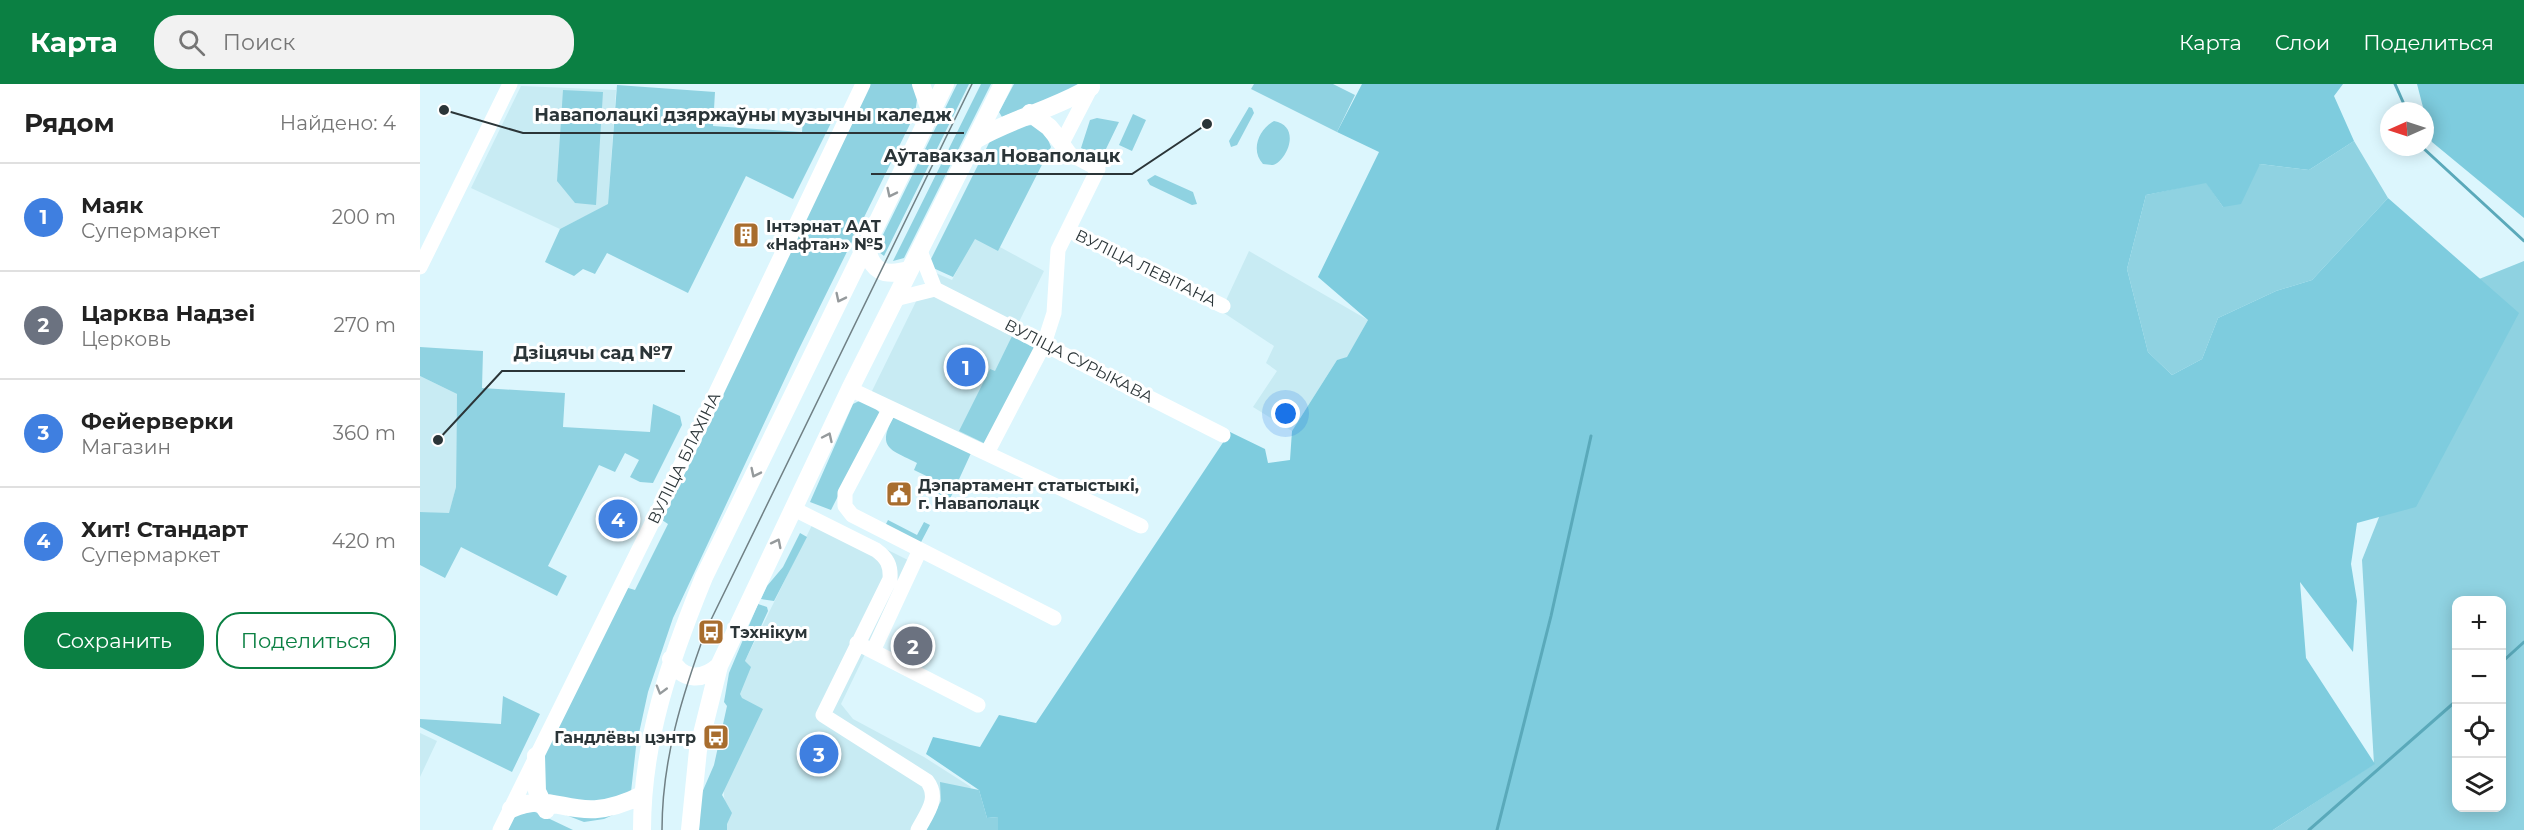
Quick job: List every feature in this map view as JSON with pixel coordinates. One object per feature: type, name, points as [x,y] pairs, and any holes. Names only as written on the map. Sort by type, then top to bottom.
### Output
[{"type":"main road","points":[[921,84],[930,113]]},
{"type":"main road","points":[[642,830],[642,795],[653,718],[670,659],[704,577],[945,84]]},
{"type":"main road","points":[[690,830],[698,750],[719,666],[850,389],[1003,84]]},
{"type":"main road","points":[[977,139],[1004,123],[1076,96],[1091,85]]},
{"type":"main road","points":[[1030,113],[1048,127],[1062,143]]},
{"type":"main road","points":[[866,245],[869,261],[879,270],[896,274],[909,270]]},
{"type":"main road","points":[[670,659],[681,673],[694,678],[708,675],[719,666]]},
{"type":"main road","points":[[536,756],[537,791],[546,810]]},
{"type":"main road","points":[[511,809],[528,804],[577,825],[598,826],[627,810],[642,795]]},
{"type":"street","points":[[420,267],[510,84]]},
{"type":"street","name":"ВУЛІЦА БЛАХІНА","points":[[500,830],[696,434],[863,84]]},
{"type":"street","points":[[987,453],[1044,344],[1054,313],[1058,250],[1098,170],[1075,157],[1062,143],[1091,85]]},
{"type":"street","name":"ВУЛІЦА ЛЕВІТАНА","points":[[1068,230],[1223,306]]},
{"type":"street","points":[[895,299],[935,288],[920,250]]},
{"type":"street","name":"ВУЛІЦА СУРЫКАВА","points":[[935,288],[1223,435]]},
{"type":"street","points":[[850,389],[1141,526]]},
{"type":"street","points":[[890,408],[845,493],[845,506],[852,515],[919,552],[1054,618]]},
{"type":"street","points":[[794,509],[876,550],[886,558],[891,569],[890,579],[823,715],[927,781],[933,789],[934,799],[918,830]]},
{"type":"street","points":[[873,651],[919,552]]},
{"type":"street","points":[[858,643],[978,705]]},
{"type":"shaded area","points":[[868,84],[914,84],[918,92],[915,114],[797,353],[673,618],[648,692],[636,747],[631,792],[613,815],[604,819],[584,822],[558,812],[545,798],[542,755],[625,587],[635,590],[668,524],[659,518]]},
{"type":"shaded area","points":[[957,84],[969,84],[884,256],[879,252],[878,245]]},
{"type":"shaded area","points":[[981,84],[991,84],[904,258],[893,261]]},
{"type":"shaded area","points":[[1014,84],[1078,84],[1074,89],[1002,117],[999,112]]},
{"type":"shaded area","points":[[1254,84],[1333,84],[1355,95],[1337,132],[1251,89]]},
{"type":"shaded area","points":[[1362,84],[2343,84],[2334,96],[2354,141],[2309,170],[2260,164],[2241,204],[2223,207],[2206,183],[2146,195],[2127,269],[2148,352],[2172,375],[2202,359],[2218,318],[2276,291],[2312,280],[2388,198],[2519,313],[2416,507],[2357,523],[2351,564],[2357,601],[2353,652],[2300,582],[2306,658],[2375,764],[2273,830],[998,830],[998,817],[987,818],[979,790],[926,754],[933,737],[980,747],[999,715],[1036,723],[1230,432],[1265,449],[1268,463],[1290,460],[1292,431],[1337,360],[1347,357],[1368,320],[1318,277],[1379,152],[1337,132]]},
{"type":"shaded area","points":[[2417,84],[2524,84],[2524,218],[2434,144],[2434,102],[2422,102]]},
{"type":"shaded area","points":[[617,85],[715,92],[713,126],[802,132],[804,108],[832,121],[793,199],[746,176],[688,293],[607,253],[595,274],[583,269],[574,276],[545,262],[560,229],[608,204]]},
{"type":"shaded area","points":[[521,86],[616,90],[608,205],[560,229],[471,188]]},
{"type":"shaded area","points":[[563,90],[603,92],[596,205],[575,203],[557,181]]},
{"type":"shaded area","points":[[1249,107],[1254,113],[1237,145],[1231,147],[1229,141]]},
{"type":"shaded area","points":[[1133,114],[1146,120],[1132,151],[1119,145]]},
{"type":"shaded area","points":[[1097,118],[1119,122],[1105,151],[1098,156],[1081,148],[1090,120]]},
{"type":"shaded area","points":[[1274,121],[1283,124],[1288,129],[1290,136],[1287,151],[1273,165],[1263,164],[1257,152],[1258,140],[1264,129]]},
{"type":"shaded area","points":[[1032,125],[1044,130],[1051,147],[998,251],[975,239],[953,277],[931,267],[931,259],[990,141],[1016,127]]},
{"type":"shaded area","points":[[2354,141],[2388,198],[2312,280],[2276,291],[2218,318],[2202,359],[2172,375],[2148,352],[2127,269],[2146,195],[2206,182],[2223,207],[2260,164],[2309,170]]},
{"type":"shaded area","points":[[1155,175],[1193,192],[1197,204],[1192,205],[1150,185],[1147,180]]},
{"type":"shaded area","points":[[976,234],[1044,271],[1013,334],[988,445],[981,446],[871,393],[931,271],[952,280]]},
{"type":"shaded area","points":[[1249,251],[1368,320],[1347,358],[1337,360],[1292,431],[1253,407],[1277,371],[1266,363],[1274,346],[1221,311]]},
{"type":"shaded area","points":[[2524,261],[2524,830],[2273,830],[2374,764],[2362,560],[2387,497],[2412,306]]},
{"type":"shaded area","points":[[1013,334],[1035,348],[988,445],[959,431],[990,369],[995,371]]},
{"type":"shaded area","points":[[420,347],[483,351],[482,388],[565,393],[563,427],[650,432],[653,404],[680,416],[682,425],[653,483],[640,482],[630,477],[639,460],[625,453],[615,472],[599,465],[548,566],[567,576],[557,596],[461,547],[445,578],[420,565],[420,512],[449,513],[456,487],[457,394],[420,376]]},
{"type":"shaded area","points":[[420,376],[457,394],[456,487],[449,514],[420,512]]},
{"type":"shaded area","points":[[861,400],[869,402],[880,413],[831,510],[810,502],[853,404]]},
{"type":"shaded area","points":[[901,417],[972,451],[944,512],[933,506],[943,484],[914,470],[917,463],[889,447],[886,436],[888,428],[893,418]]},
{"type":"shaded area","points":[[817,515],[910,561],[841,704],[853,719],[924,757],[971,787],[950,830],[727,830],[723,783],[745,661]]},
{"type":"shaded area","points":[[888,520],[917,535],[924,522],[930,525],[919,546],[884,528]]},
{"type":"shaded area","points":[[800,533],[807,537],[774,601],[761,599],[767,586],[783,567]]},
{"type":"shaded area","points":[[758,604],[767,607],[768,611],[745,661],[751,667],[740,694],[742,698],[763,709],[722,795],[732,813],[727,830],[699,830],[701,795],[714,765],[727,706],[724,702],[729,673]]},
{"type":"shaded area","points":[[503,696],[540,714],[512,772],[420,727],[420,719],[501,724]]},
{"type":"shaded area","points":[[420,733],[437,741],[420,777]]},
{"type":"shaded area","points":[[940,782],[979,790],[987,818],[998,817],[998,830],[926,830],[941,801]]},
{"type":"shaded area","points":[[533,811],[573,830],[507,830],[514,816]]},
{"type":"waterway","points":[[2395,84],[2403,102]]},
{"type":"waterway","points":[[2432,156],[2524,241]]},
{"type":"waterway","points":[[1497,830],[1551,616],[1591,436]]},
{"type":"waterway","points":[[2506,658],[2524,642]]},
{"type":"waterway","points":[[2309,830],[2453,704]]},
{"type":"tram line","points":[[662,830],[666,778],[675,728],[706,630],[972,84]]},
{"type":"place","name":"Наваполацкі дзяржаўны музычны каледж","points":[[444,110]]},
{"type":"place","name":"Аўтавакзал Новаполацк","points":[[1207,124]]},
{"type":"place","name":"Інтэрнат ААТ «Нафтан» №5","points":[[746,235]]},
{"type":"place","name":"Маяк","points":[[966,367]]},
{"type":"place","name":"Дзіцячы сад №7","points":[[438,440]]},
{"type":"place","name":"Дэпартамент статыстыкі, г. Наваполацк","points":[[899,494]]},
{"type":"place","name":"Хит! Стандарт","points":[[618,519]]},
{"type":"place","name":"Тэхнікум","points":[[711,632]]},
{"type":"place","name":"Царква Надзеі","points":[[913,646]]},
{"type":"place","name":"Гандлёвы цэнтр","points":[[716,737]]},
{"type":"place","name":"Фейерверки","points":[[819,754]]}]
